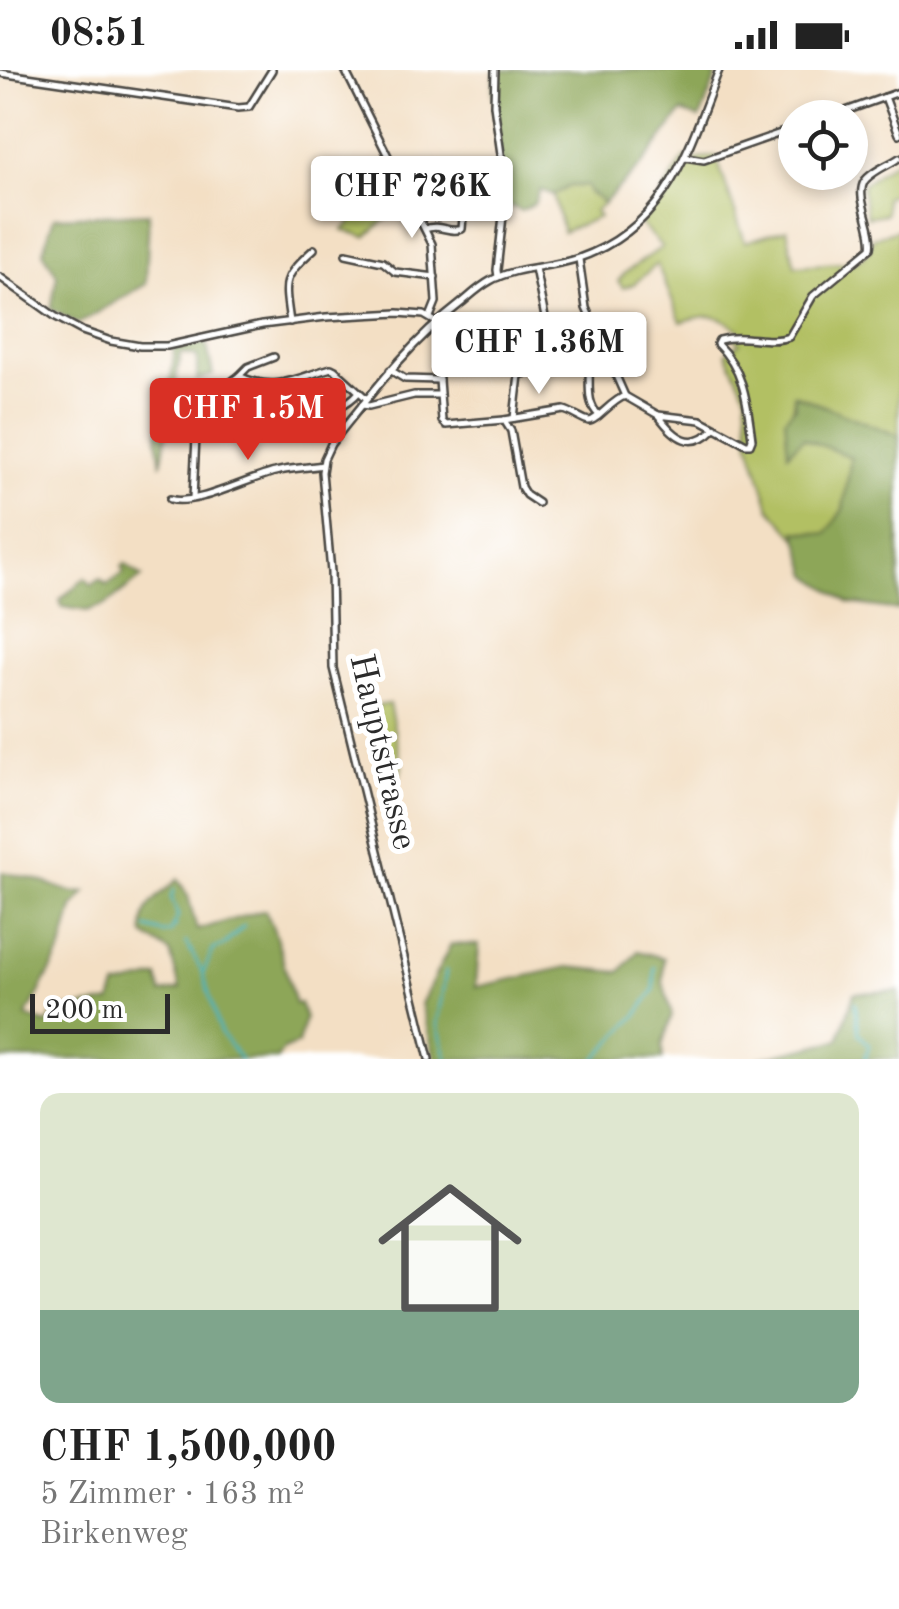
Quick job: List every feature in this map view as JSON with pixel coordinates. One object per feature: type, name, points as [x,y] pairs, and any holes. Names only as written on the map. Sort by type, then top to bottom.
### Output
[{"type":"street","points":[[0,73],[249,108],[272,70]]},
{"type":"street","points":[[345,70],[434,248],[436,305],[430,317]]},
{"type":"street","points":[[495,70],[494,105],[506,189],[498,277]]},
{"type":"street","points":[[170,499],[180,502],[276,472],[322,466],[331,444],[408,349],[436,322],[498,277],[579,258],[639,223],[664,194],[684,158],[719,70]]},
{"type":"street","points":[[868,103],[899,92]]},
{"type":"street","points":[[885,97],[899,134]]},
{"type":"street","points":[[684,158],[704,160],[778,134]]},
{"type":"street","points":[[658,416],[701,420],[750,444],[746,395],[740,375],[719,340],[734,336],[779,341],[789,337],[813,296],[871,248],[873,238],[862,188],[868,177],[899,158]]},
{"type":"street","points":[[426,230],[435,226],[462,229],[466,182]]},
{"type":"street","points":[[290,322],[287,280],[314,249]]},
{"type":"street","points":[[346,254],[383,262],[396,272],[435,277]]},
{"type":"street","points":[[579,258],[586,308],[626,396],[658,416],[674,434],[692,441],[704,440],[714,428]]},
{"type":"street","points":[[514,419],[519,376],[553,364],[536,268]]},
{"type":"street","points":[[0,277],[56,318],[82,331],[140,346],[167,346],[326,317],[418,313],[430,317],[441,330],[439,380],[445,425],[564,410],[588,421],[594,420],[612,401],[626,396]]},
{"type":"street","points":[[514,336],[547,326]]},
{"type":"street","points":[[440,348],[480,352]]},
{"type":"street","points":[[222,425],[218,400],[224,386],[248,367],[274,357]]},
{"type":"street","points":[[239,376],[258,384],[286,383],[331,368],[369,406],[414,395],[440,394]]},
{"type":"street","points":[[589,369],[590,402],[599,415]]},
{"type":"street","points":[[390,370],[406,378],[439,380]]},
{"type":"street","points":[[193,498],[196,436],[204,427],[301,418],[347,403],[359,392]]},
{"type":"street","points":[[504,420],[511,432],[521,487],[538,503]]},
{"type":"street","name":"Hauptstrasse","points":[[322,466],[332,572],[334,675],[429,1059]]},
{"type":"green space","points":[[495,70],[702,70],[717,75],[700,119],[682,112],[642,165],[604,203],[587,186],[570,186],[553,195],[540,190],[534,204],[521,211],[505,203],[493,92]]},
{"type":"green space","points":[[716,156],[745,242],[787,229],[795,266],[856,262],[868,253],[873,238],[899,229],[899,436],[794,396],[789,452],[803,437],[852,457],[843,510],[827,534],[797,531],[796,537],[770,508],[750,444],[746,395],[726,353],[740,343],[733,336],[742,333],[714,317],[681,322],[657,264],[634,284],[623,288],[618,281],[662,247],[639,223],[652,210],[685,157],[694,160]]},
{"type":"green space","points":[[899,158],[899,193],[885,198],[886,214],[867,217],[862,190],[868,190],[868,180]]},
{"type":"green space","points":[[390,185],[405,200],[366,237],[343,230]]},
{"type":"green space","points":[[570,186],[588,186],[589,193],[604,203],[595,211],[599,217],[563,232],[553,195]]},
{"type":"green space","points":[[149,213],[146,284],[78,324],[51,309],[57,275],[43,252],[54,217]]},
{"type":"green space","points":[[207,345],[213,375],[197,380],[197,356],[181,353],[161,465],[157,438],[175,348]]},
{"type":"green space","points":[[794,394],[899,436],[899,610],[849,603],[809,575],[796,531],[827,534],[843,509],[851,457],[803,438],[788,453],[785,418],[795,407]]},
{"type":"green space","points":[[125,564],[142,577],[107,604],[87,611],[62,607],[60,600],[85,578],[92,585],[100,579],[107,585],[124,573]]},
{"type":"green space","points":[[389,704],[402,766],[399,778],[385,768],[376,706]]},
{"type":"green space","points":[[2,872],[74,893],[86,892],[73,908],[62,950],[26,1017],[47,1024],[54,1011],[111,1002],[116,987],[158,977],[162,993],[180,989],[170,952],[144,935],[148,908],[178,879],[188,896],[197,930],[265,910],[295,1004],[300,1003],[305,1018],[298,1044],[283,1050],[277,1059],[0,1059]]},
{"type":"green space","points":[[451,944],[479,945],[476,987],[568,967],[620,972],[638,951],[664,958],[663,982],[672,1015],[662,1046],[663,1059],[435,1059],[421,1004]]},
{"type":"green space","points":[[899,991],[899,1059],[758,1059],[839,1040],[854,993]]},
{"type":"waterway","points":[[174,890],[171,897],[178,916],[174,925]]},
{"type":"waterway","points":[[240,1059],[220,1032],[203,973],[213,950],[244,926]]},
{"type":"waterway","points":[[147,928],[163,933],[176,927]]},
{"type":"waterway","points":[[186,942],[202,971]]},
{"type":"waterway","points":[[595,1059],[636,1016],[654,990],[655,967]]},
{"type":"waterway","points":[[446,971],[437,1023],[447,1059]]},
{"type":"waterway","points":[[855,1002],[859,1034],[869,1045],[865,1059]]}]
